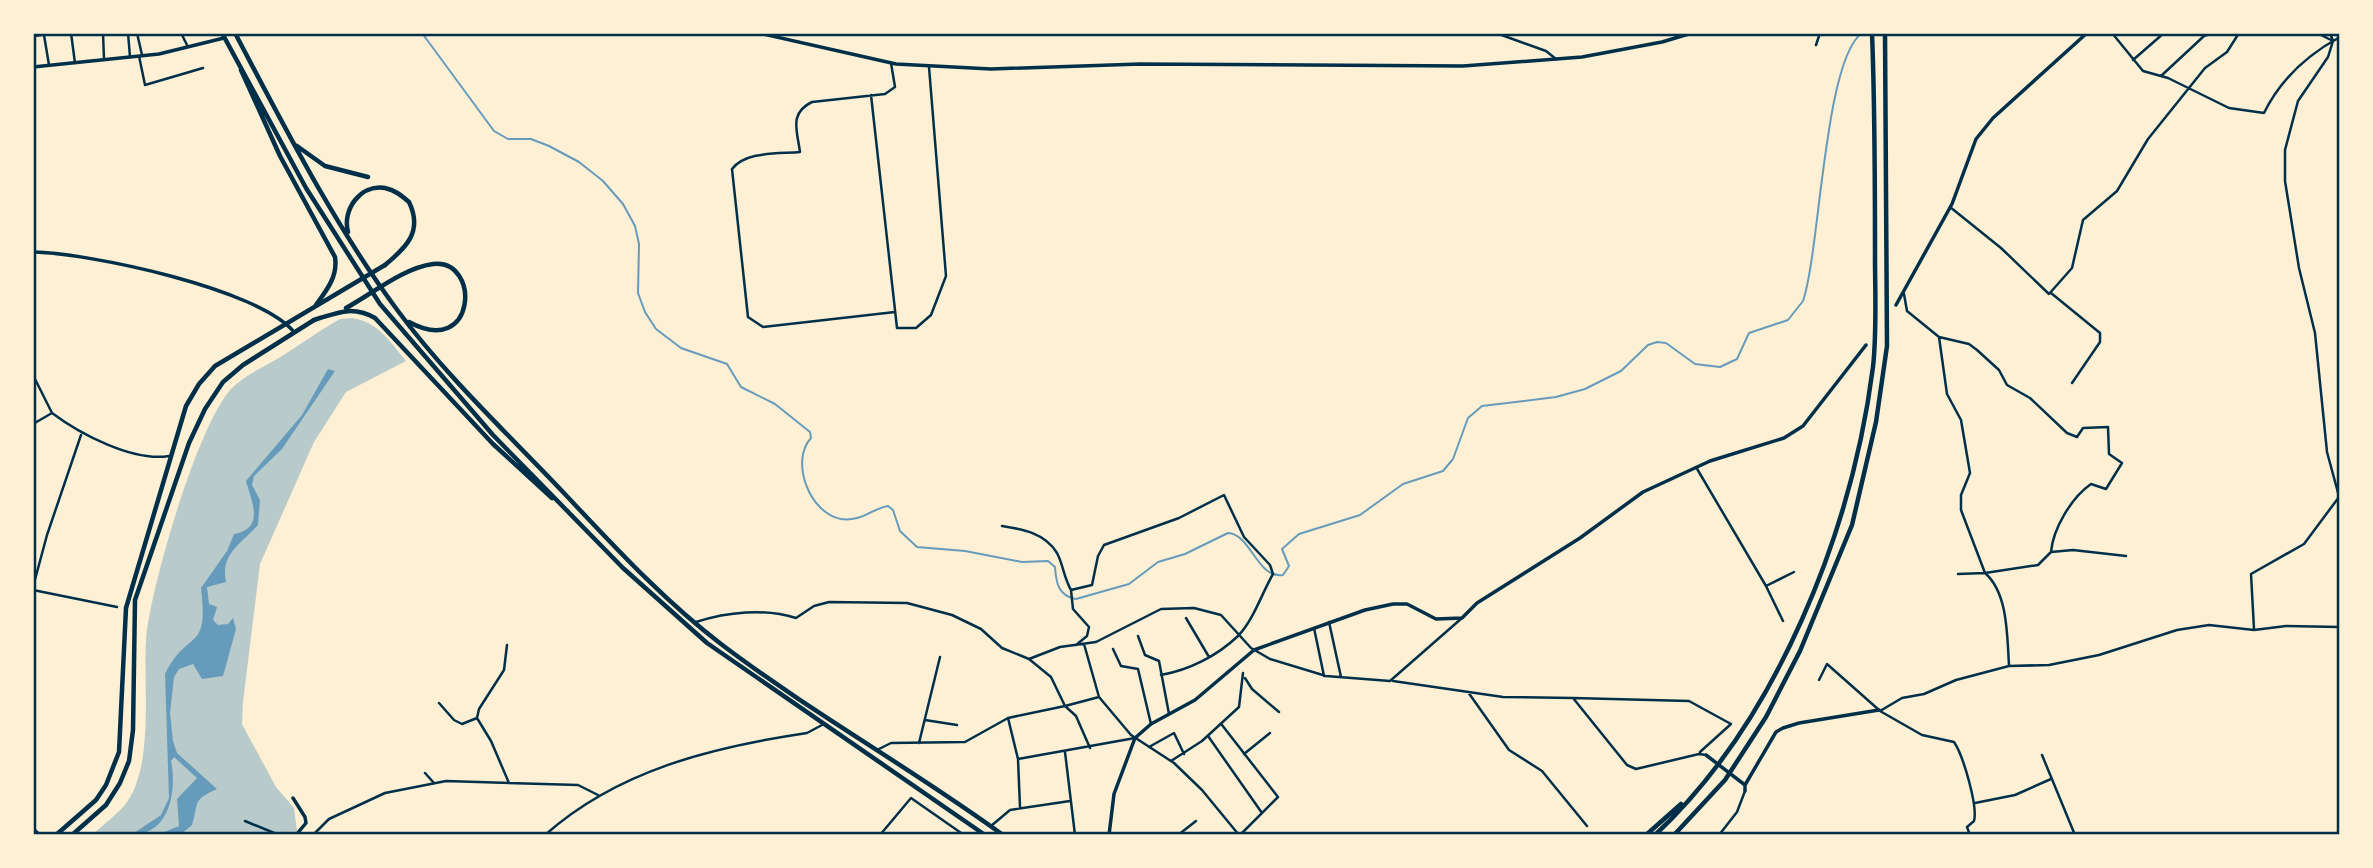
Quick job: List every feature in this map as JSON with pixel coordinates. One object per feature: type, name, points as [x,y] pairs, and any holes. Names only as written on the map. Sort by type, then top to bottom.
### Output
[{"type":"main road","points":[[234,33],[294,144],[360,257],[386,295],[405,320],[579,509],[694,622],[780,685],[1003,835]]},
{"type":"main road","points":[[1655,835],[1715,772],[1755,712],[1789,646],[1839,521],[1853,472],[1875,346],[1875,125],[1872,33]]},
{"type":"main road","points":[[1674,835],[1731,771],[1766,717],[1800,651],[1852,525],[1876,422],[1886,358],[1888,125],[1885,33]]},
{"type":"main road","points":[[223,36],[306,188],[380,303],[450,387],[565,509],[663,606],[707,643],[822,725],[985,835]]},
{"type":"main road","points":[[239,62],[244,81],[280,156],[335,257],[335,272],[331,283],[316,304]]},
{"type":"main road","points":[[294,144],[325,166],[368,177]]},
{"type":"main road","points":[[56,835],[96,800],[106,785],[119,752],[126,608],[169,456],[186,407],[199,384],[215,366],[385,265],[412,239],[416,224],[409,202],[397,192],[380,188],[355,199],[347,217],[346,228],[352,243]]},
{"type":"main road","points":[[72,835],[106,805],[120,783],[129,761],[133,730],[135,600],[189,443],[205,409],[223,382],[243,365],[314,320],[342,310],[417,268],[436,263],[446,266],[459,277],[467,303],[454,324],[435,331],[405,320]]},
{"type":"main road","points":[[342,310],[355,309],[375,317],[494,444],[565,509]]},
{"type":"main road","points":[[1646,835],[1715,772]]},
{"type":"street","points":[[35,34],[61,33]]},
{"type":"street","points":[[71,33],[75,63]]},
{"type":"street","points":[[103,33],[104,59]]},
{"type":"street","points":[[128,33],[130,57]]},
{"type":"street","points":[[137,33],[145,85],[203,68]]},
{"type":"street","points":[[181,33],[188,48]]},
{"type":"street","points":[[760,33],[891,63],[929,67],[1057,68],[1140,64],[1463,66],[1556,59],[1626,50],[1692,33]]},
{"type":"street","points":[[1496,33],[1546,51],[1556,59]]},
{"type":"street","points":[[1815,46],[1820,33]]},
{"type":"street","points":[[1896,306],[1950,207],[1976,138],[1993,118],[2087,33]]},
{"type":"street","points":[[2119,33],[2113,35],[2143,71],[2161,76],[2229,108],[2264,113],[2279,86],[2304,61],[2340,37]]},
{"type":"street","points":[[2133,60],[2164,33]]},
{"type":"street","points":[[2161,76],[2204,36],[2213,33]]},
{"type":"street","points":[[2051,293],[2072,268],[2083,220],[2117,191],[2148,138],[2205,68],[2227,52],[2239,33]]},
{"type":"street","points":[[2317,33],[2333,41]]},
{"type":"street","points":[[2254,630],[2251,574],[2304,544],[2339,499],[2327,452],[2315,333],[2299,268],[2285,181],[2284,150],[2298,101],[2328,57],[2333,41],[2330,33]]},
{"type":"street","points":[[44,35],[49,65]]},
{"type":"street","points":[[33,67],[141,56],[188,48],[223,36]]},
{"type":"street","points":[[891,63],[895,87],[885,94],[812,102],[803,106],[796,120],[800,152],[739,161],[732,169],[732,181],[748,317],[763,327],[895,312]]},
{"type":"street","points":[[871,95],[897,328],[916,328],[931,315],[946,275],[929,67]]},
{"type":"street","points":[[1950,207],[2001,248],[2041,290],[2051,293],[2100,333],[2100,342],[2072,383]]},
{"type":"street","points":[[33,252],[87,257],[190,282],[254,305],[286,323],[294,332]]},
{"type":"street","points":[[1903,292],[1907,311],[1939,337],[1969,344],[1978,349],[1999,370],[2007,385],[2030,398],[2067,433],[2077,437],[2082,428],[2108,427],[2109,454],[2122,463],[2106,489],[2091,484],[2076,496],[2052,539],[2051,552],[2038,565],[1958,574]]},
{"type":"street","points":[[1939,337],[1947,394],[1961,420],[1970,473],[1961,495],[1961,510],[1985,573],[1995,582],[2001,600],[2009,666]]},
{"type":"street","points":[[1390,681],[1477,603],[1580,538],[1643,492],[1696,467],[1784,438],[1803,426],[1866,345]]},
{"type":"street","points":[[33,375],[52,413],[81,435],[155,458],[169,456]]},
{"type":"street","points":[[33,424],[52,413]]},
{"type":"street","points":[[81,435],[47,535],[33,588],[117,607]]},
{"type":"street","points":[[1696,467],[1766,586],[1783,621]]},
{"type":"street","points":[[1070,592],[1092,585],[1098,556],[1104,545],[1179,518],[1224,495],[1244,537],[1273,572],[1238,635],[1209,657],[1182,671],[1161,676]]},
{"type":"street","points":[[1002,526],[1030,531],[1056,552],[1073,609],[1089,627],[1087,636],[1076,645]]},
{"type":"street","points":[[2051,552],[2073,551],[2126,556]]},
{"type":"street","points":[[1766,586],[1794,572]]},
{"type":"street","points":[[694,622],[713,616],[774,611],[796,618],[814,606],[829,602],[908,603],[952,615],[981,629],[1013,655],[1028,659],[1055,681],[1065,706],[1076,716],[1090,748]]},
{"type":"street","points":[[1109,835],[1114,794],[1135,738],[1151,724],[1195,700],[1254,650],[1329,622],[1393,604],[1407,604],[1436,619],[1462,618]]},
{"type":"street","points":[[1028,659],[1060,647],[1096,642],[1161,608],[1194,608],[1221,615],[1254,650],[1270,659],[1324,676],[1390,681],[1503,696],[1689,701],[1731,724],[1699,754]]},
{"type":"street","points":[[1186,618],[1209,657]]},
{"type":"street","points":[[1329,622],[1341,677]]},
{"type":"street","points":[[1970,835],[1967,827],[1974,821],[1975,803],[1960,750],[1954,742],[1922,735],[1880,711],[1902,698],[1924,694],[1956,680],[2009,666],[2061,663],[2177,631],[2209,625],[2254,630],[2286,626],[2340,627]]},
{"type":"street","points":[[1314,628],[1324,676]]},
{"type":"street","points":[[1138,636],[1145,655],[1159,661],[1169,714]]},
{"type":"street","points":[[1084,644],[1099,697],[1135,738],[1171,761],[1202,790],[1239,835],[1263,815],[1278,797],[1222,724]]},
{"type":"street","points":[[507,645],[504,670],[479,709],[477,718],[491,741],[509,783]]},
{"type":"street","points":[[1113,649],[1121,666],[1138,670],[1151,724]]},
{"type":"street","points":[[919,743],[940,657]]},
{"type":"street","points":[[1235,664],[1252,689],[1279,712]]},
{"type":"street","points":[[1819,680],[1828,664],[1879,710]]},
{"type":"street","points":[[1171,761],[1208,736],[1239,707],[1243,673]]},
{"type":"street","points":[[1468,692],[1509,750],[1542,771],[1587,825]]},
{"type":"street","points":[[877,750],[891,743],[965,742],[1008,718],[1099,697]]},
{"type":"street","points":[[1573,698],[1627,765],[1636,769],[1699,754],[1706,755],[1745,785]]},
{"type":"street","points":[[439,703],[454,720],[462,724],[477,718]]},
{"type":"street","points":[[1720,835],[1737,812],[1745,785],[1776,732],[1783,728],[1879,710]]},
{"type":"street","points":[[1008,718],[1018,758],[1020,807]]},
{"type":"street","points":[[925,720],[957,725]]},
{"type":"street","points":[[545,835],[574,809],[598,795],[692,755],[807,733],[822,725]]},
{"type":"street","points":[[1149,747],[1174,733],[1184,754]]},
{"type":"street","points":[[1244,754],[1270,733]]},
{"type":"street","points":[[1208,736],[1263,815]]},
{"type":"street","points":[[1018,758],[1090,748],[1135,738]]},
{"type":"street","points":[[1065,752],[1075,835]]},
{"type":"street","points":[[2042,755],[2075,835]]},
{"type":"street","points":[[425,773],[434,783]]},
{"type":"street","points":[[1975,803],[2015,795],[2052,779]]},
{"type":"street","points":[[313,835],[330,818],[357,804],[403,788],[434,783],[578,785],[598,795]]},
{"type":"street","points":[[293,798],[306,817],[306,823],[296,835]]},
{"type":"street","points":[[880,835],[911,798],[964,835]]},
{"type":"street","points":[[991,826],[1006,813],[1020,807],[1070,801]]},
{"type":"street","points":[[245,821],[279,835]]},
{"type":"street","points":[[1178,835],[1196,821]]},
{"type":"street","points":[[33,828],[40,835]]},
{"type":"shaded area","points":[[352,318],[377,328],[406,361],[346,392],[314,442],[260,564],[243,702],[242,724],[276,787],[294,808],[297,831],[290,835],[92,835],[124,806],[134,790],[140,771],[146,726],[146,640],[149,617],[166,547],[205,433],[233,387],[324,328],[340,319]]},
{"type":"water","points":[[328,369],[335,371],[282,449],[254,476],[252,485],[260,500],[258,525],[229,557],[225,572],[226,582],[207,587],[209,604],[217,607],[213,620],[218,625],[228,624],[233,618],[236,629],[223,676],[202,679],[193,664],[179,669],[174,677],[170,713],[177,753],[217,789],[200,799],[192,825],[180,835],[157,835],[179,826],[177,799],[197,778],[174,757],[171,761],[173,785],[168,809],[155,828],[131,835],[161,815],[169,798],[165,674],[181,650],[199,632],[203,609],[201,588],[227,551],[234,534],[244,531],[253,520],[253,506],[246,481],[302,415]]},
{"type":"waterway","points":[[422,33],[494,131],[508,139],[531,139],[579,162],[603,181],[623,204],[635,226],[639,244],[638,293],[645,312],[656,329],[681,348],[727,364],[741,387],[775,404],[810,432],[811,438],[802,460],[803,472],[806,485],[820,507],[830,515],[848,519],[888,506],[893,510],[900,531],[917,547],[965,551],[1022,562],[1048,561],[1055,567],[1057,583],[1062,592],[1076,599],[1129,584],[1158,562],[1185,554],[1228,533],[1243,541],[1267,570],[1283,575],[1289,566],[1282,549],[1299,534],[1360,515],[1403,484],[1443,471],[1453,459],[1468,418],[1482,406],[1556,397],[1585,389],[1621,371],[1648,345],[1657,342],[1666,343],[1695,364],[1720,367],[1737,359],[1749,333],[1788,320],[1803,301],[1839,79],[1849,50],[1862,33]]}]
